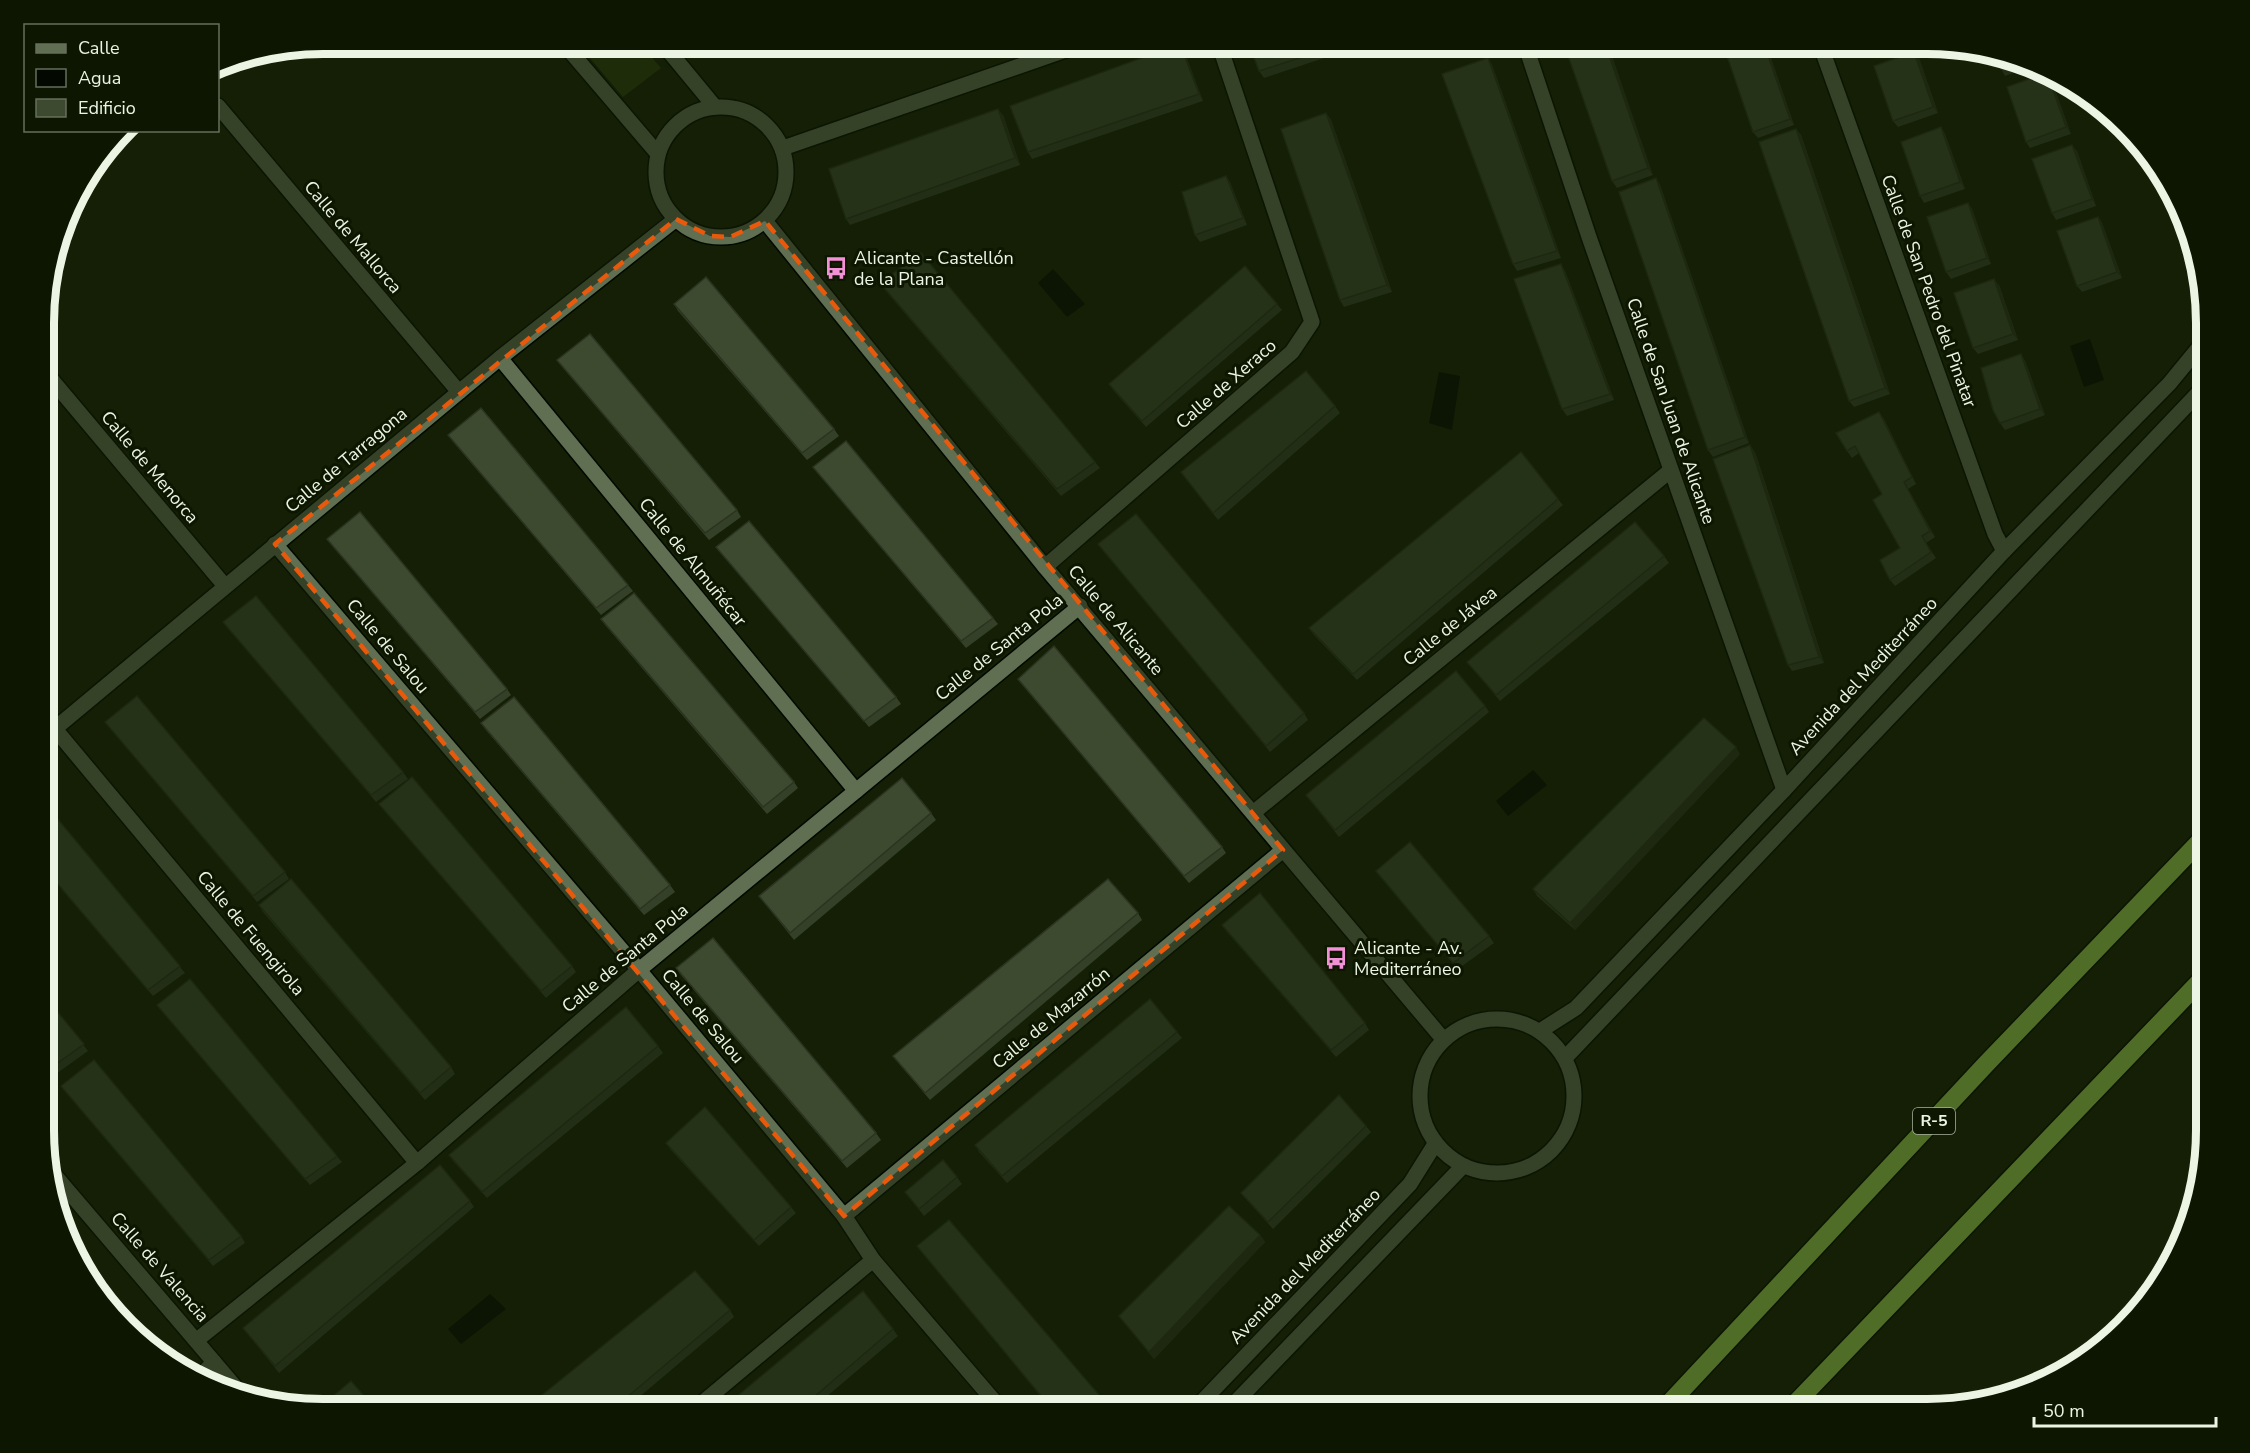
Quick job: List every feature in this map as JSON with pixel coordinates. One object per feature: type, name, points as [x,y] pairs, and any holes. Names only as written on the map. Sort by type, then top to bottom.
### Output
[{"type":"highway","name":"R-5","points":[[1673,1399],[1987,1063],[2196,845]]},
{"type":"highway","points":[[1800,1399],[2196,985]]},
{"type":"street","points":[[573,54],[658,154]]},
{"type":"street","points":[[671,54],[715,107]]},
{"type":"street","points":[[783,148],[1054,54]]},
{"type":"street","name":"Calle de Xeraco","points":[[1046,567],[1292,352],[1312,322],[1222,54]]},
{"type":"street","name":"Calle de San Juan de Alicante","points":[[1528,54],[1784,790]]},
{"type":"street","name":"Calle de San Pedro del Pinatar","points":[[1824,54],[1991,523],[2004,551]]},
{"type":"street","name":"Calle de Mallorca","points":[[219,107],[459,392]]},
{"type":"street","points":[[715,107],[732,107],[748,112],[769,127],[783,148],[787,167],[785,187],[777,206],[765,221],[748,231],[720,236],[692,230],[676,219],[665,205],[658,189],[656,171],[658,154],[666,136],[679,122],[696,112],[715,107]]},
{"type":"street","name":"Calle de Tarragona","points":[[54,729],[500,358],[676,219]]},
{"type":"street","name":"Calle de Alicante","points":[[765,221],[1046,567],[1443,1039]]},
{"type":"street","name":"Avenida del Mediterráneo","points":[[1540,1031],[1576,1008],[1784,790],[2004,551],[2169,384],[2196,351]]},
{"type":"street","name":"Calle de Almuñécar","points":[[500,358],[856,791]]},
{"type":"street","name":"Calle de Menorca","points":[[54,383],[225,586]]},
{"type":"street","points":[[1565,1058],[2196,395]]},
{"type":"street","name":"Calle de Jávea","points":[[1253,813],[1671,470]]},
{"type":"street","name":"Calle de Salou","points":[[275,544],[639,970],[844,1216],[873,1260],[992,1399]]},
{"type":"street","name":"Calle de Santa Pola","points":[[197,1340],[417,1163],[639,970],[1080,606]]},
{"type":"street","name":"Calle de Fuengirola","points":[[54,737],[417,1163]]},
{"type":"street","name":"Calle de Mazarrón","points":[[844,1216],[1284,850]]},
{"type":"street","points":[[1490,1019],[1516,1021],[1540,1031],[1565,1058],[1573,1081],[1574,1105],[1567,1129],[1553,1149],[1534,1164],[1511,1172],[1486,1173],[1463,1166],[1435,1144],[1422,1119],[1419,1090],[1426,1062],[1443,1039],[1465,1025],[1490,1019]]},
{"type":"street","name":"Avenida del Mediterráneo","points":[[1205,1399],[1410,1184],[1435,1144]]},
{"type":"street","points":[[1238,1399],[1463,1166]]},
{"type":"street","name":"Calle de Valencia","points":[[59,1180],[232,1383]]},
{"type":"street","points":[[707,1399],[873,1260]]},
{"type":"street","points":[[205,1372],[214,1362]]},
{"type":"highlighted area","points":[[676,219],[710,236],[730,237],[765,221],[1283,850],[844,1216],[275,544]]},
{"type":"green space","points":[[586,54],[649,54],[661,68],[623,97]]},
{"type":"water","points":[[1053,269],[1085,304],[1067,317],[1038,283]]},
{"type":"water","points":[[2090,339],[2104,380],[2084,387],[2070,346]]},
{"type":"water","points":[[1439,372],[1460,376],[1452,430],[1429,423]]},
{"type":"water","points":[[1533,770],[1547,785],[1508,816],[1496,801]]},
{"type":"water","points":[[490,1294],[506,1309],[461,1344],[448,1329]]},
{"type":"building","points":[[1153,54],[1184,54],[1199,94],[1028,152],[1010,106]]},
{"type":"building","points":[[1253,54],[1311,54],[1259,71]]},
{"type":"building","points":[[1568,54],[1608,54],[1648,168],[1612,181]]},
{"type":"building","points":[[1726,54],[1767,54],[1790,119],[1753,132]]},
{"type":"building","points":[[1908,54],[1915,54],[1933,107],[1893,121],[1874,66]]},
{"type":"building","points":[[1488,58],[1557,251],[1513,264],[1442,74]]},
{"type":"building","points":[[2036,77],[2051,85],[2066,127],[2026,142],[2007,87]]},
{"type":"building","points":[[998,109],[1015,158],[846,219],[829,169]]},
{"type":"building","points":[[1326,113],[1387,285],[1340,300],[1281,129]]},
{"type":"building","points":[[1941,127],[1960,182],[1920,196],[1901,142]]},
{"type":"building","points":[[1796,129],[1885,388],[1849,401],[1759,142]]},
{"type":"building","points":[[2072,145],[2092,199],[2052,213],[2032,159]]},
{"type":"building","points":[[1226,176],[1243,218],[1195,235],[1182,192]]},
{"type":"building","points":[[1656,178],[1745,437],[1708,450],[1619,192]]},
{"type":"building","points":[[1968,203],[1987,258],[1946,272],[1927,217]]},
{"type":"building","points":[[2098,217],[2117,272],[2077,286],[2057,231]]},
{"type":"building","points":[[921,253],[1095,462],[1057,489],[880,283]]},
{"type":"building","points":[[1561,264],[1610,394],[1562,409],[1514,279]]},
{"type":"building","points":[[1245,266],[1277,304],[1142,421],[1109,384]]},
{"type":"building","points":[[706,277],[834,429],[802,453],[674,304]]},
{"type":"building","points":[[1994,279],[2013,334],[1973,348],[1954,293]]},
{"type":"building","points":[[590,334],[737,510],[705,533],[557,360]]},
{"type":"building","points":[[2021,354],[2040,409],[2000,423],[1993,410],[1981,368]]},
{"type":"building","points":[[1306,371],[1335,406],[1213,513],[1181,472]]},
{"type":"building","points":[[481,408],[628,585],[596,608],[448,435]]},
{"type":"building","points":[[1879,412],[1912,477],[1904,482],[1930,531],[1922,536],[1931,552],[1890,580],[1880,560],[1900,548],[1873,500],[1882,494],[1855,446],[1847,451],[1836,433]]},
{"type":"building","points":[[846,441],[993,618],[961,641],[813,467]]},
{"type":"building","points":[[1750,445],[1819,657],[1788,665],[1713,459]]},
{"type":"building","points":[[1521,452],[1558,499],[1353,674],[1309,628]]},
{"type":"building","points":[[360,512],[507,689],[475,712],[327,539]]},
{"type":"building","points":[[1136,514],[1304,713],[1266,746],[1098,544]]},
{"type":"building","points":[[749,521],[896,697],[864,721],[716,547]]},
{"type":"building","points":[[1635,522],[1664,556],[1496,695],[1467,662]]},
{"type":"building","points":[[634,593],[794,782],[763,807],[601,619]]},
{"type":"building","points":[[256,596],[403,772],[371,795],[223,622]]},
{"type":"building","points":[[1054,646],[1222,847],[1184,876],[1018,679]]},
{"type":"building","points":[[1456,671],[1485,706],[1335,830],[1306,795]]},
{"type":"building","points":[[137,696],[285,872],[253,896],[105,722]]},
{"type":"building","points":[[514,697],[670,885],[640,909],[481,723]]},
{"type":"building","points":[[1704,718],[1736,747],[1570,923],[1533,889]]},
{"type":"building","points":[[412,777],[572,966],[541,991],[379,804]]},
{"type":"building","points":[[902,778],[931,813],[790,933],[759,896]]},
{"type":"building","points":[[54,815],[180,966],[148,990],[54,879]]},
{"type":"building","points":[[1410,842],[1489,936],[1453,963],[1376,871]]},
{"type":"building","points":[[291,879],[451,1067],[420,1093],[259,905]]},
{"type":"building","points":[[1108,879],[1138,913],[925,1093],[893,1056]]},
{"type":"building","points":[[1260,893],[1365,1023],[1331,1050],[1222,925]]},
{"type":"building","points":[[713,938],[876,1133],[842,1161],[676,968]]},
{"type":"building","points":[[190,979],[337,1156],[305,1179],[157,1005]]},
{"type":"building","points":[[1150,999],[1177,1032],[1002,1176],[975,1145]]},
{"type":"building","points":[[626,1007],[658,1046],[482,1192],[449,1155]]},
{"type":"building","points":[[54,1008],[84,1044],[54,1066]]},
{"type":"building","points":[[94,1060],[241,1236],[209,1260],[61,1086]]},
{"type":"building","points":[[1339,1095],[1366,1126],[1268,1222],[1241,1193]]},
{"type":"building","points":[[705,1107],[791,1207],[754,1240],[666,1143]]},
{"type":"building","points":[[943,1160],[957,1177],[919,1209],[905,1192]]},
{"type":"building","points":[[440,1165],[470,1201],[275,1366],[243,1328]]},
{"type":"building","points":[[1229,1206],[1260,1235],[1149,1352],[1119,1316]]},
{"type":"building","points":[[949,1220],[1102,1399],[1044,1399],[917,1246]]},
{"type":"building","points":[[695,1271],[730,1310],[625,1399],[537,1399]]},
{"type":"building","points":[[863,1291],[893,1329],[812,1399],[734,1399]]},
{"type":"building","points":[[351,1381],[366,1399],[330,1399]]},
{"type":"place","name":"Alicante - Castellón de la Plana","points":[[836,268]]},
{"type":"place","name":"Alicante - Av. Mediterráneo","points":[[1336,958]]}]
